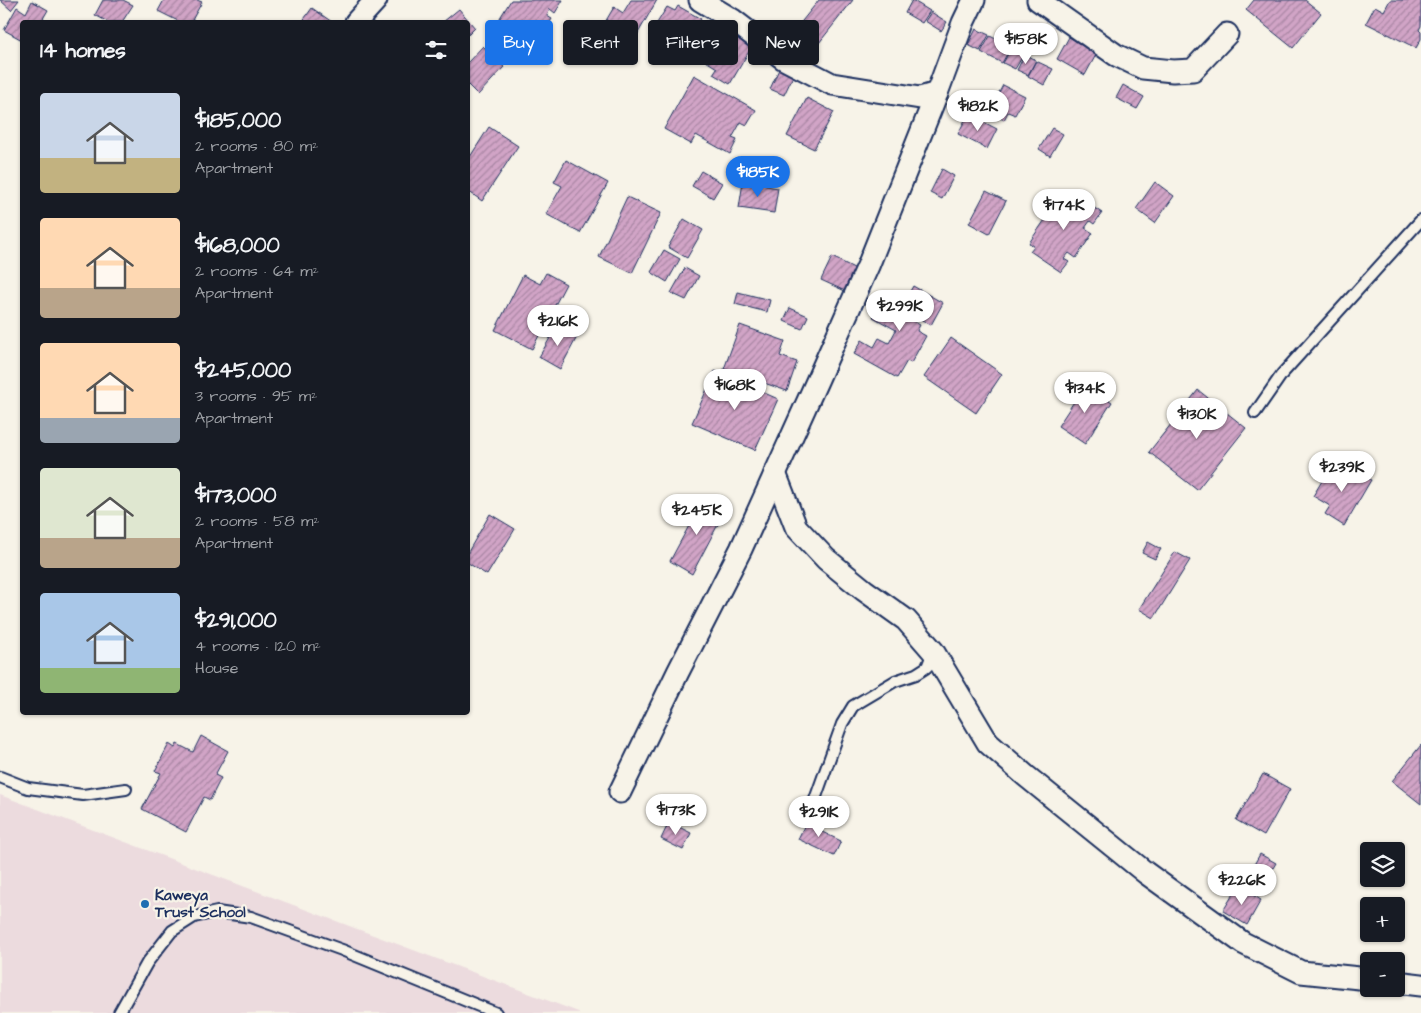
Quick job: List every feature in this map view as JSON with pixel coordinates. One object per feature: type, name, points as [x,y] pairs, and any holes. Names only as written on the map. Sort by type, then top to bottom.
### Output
[{"type":"street","points":[[358,20],[376,0]]},
{"type":"street","points":[[700,0],[733,20],[784,59],[832,84],[920,98],[937,93]]},
{"type":"street","points":[[620,792],[678,672],[741,549],[868,266],[963,23],[974,0]]},
{"type":"street","points":[[1038,0],[1116,55],[1143,68],[1173,71],[1193,70],[1227,34]]},
{"type":"street","points":[[775,473],[796,527],[826,559],[864,590],[906,620],[933,651],[988,743],[1146,873],[1243,943],[1301,972],[1360,978]]},
{"type":"street","points":[[1405,983],[1421,984]]},
{"type":"lane","points":[[1255,413],[1282,374],[1421,220]]},
{"type":"lane","points":[[813,805],[842,724],[853,706],[895,681],[916,674],[928,667],[933,651]]},
{"type":"lane","points":[[0,777],[28,788],[82,795],[126,788]]},
{"type":"lane","points":[[118,1013],[147,963],[172,930],[194,917],[217,912],[251,917],[342,950],[496,1013]]},
{"type":"shaded area","name":"Kaweya Trust School","points":[[0,795],[581,1013],[0,1013]]},
{"type":"building","points":[[0,0],[19,0],[11,10]]},
{"type":"building","points":[[103,0],[123,0],[133,5],[123,20],[104,20],[95,15]]},
{"type":"building","points":[[164,0],[197,0],[202,2],[192,20],[176,20],[158,11]]},
{"type":"building","points":[[511,0],[563,0],[555,13],[550,9],[547,16],[551,20],[499,20]]},
{"type":"building","points":[[631,0],[657,0],[638,33],[638,20],[606,20],[614,7],[623,13]]},
{"type":"building","points":[[819,0],[853,0],[819,43],[819,20],[803,20]]},
{"type":"building","points":[[912,0],[930,11],[922,23],[905,13]]},
{"type":"building","points":[[1254,0],[1305,0],[1321,13],[1293,48],[1246,10]]},
{"type":"building","points":[[1390,0],[1421,0],[1421,26],[1419,30],[1421,32],[1421,39],[1416,48],[1366,23],[1375,6],[1384,11]]},
{"type":"building","points":[[32,1],[48,10],[42,20],[20,20],[20,39],[4,30],[17,7],[26,13]]},
{"type":"building","points":[[678,6],[701,19],[659,20],[667,7],[675,11]]},
{"type":"building","points":[[312,8],[329,20],[303,20]]},
{"type":"building","points":[[459,9],[468,20],[445,20]]},
{"type":"building","points":[[931,12],[947,22],[941,31],[925,21]]},
{"type":"building","points":[[470,22],[475,28],[470,33]]},
{"type":"building","points":[[976,29],[989,35],[980,51],[968,45]]},
{"type":"building","points":[[738,31],[748,37],[748,53],[730,84],[713,74],[717,68],[712,65],[738,65]]},
{"type":"building","points":[[990,36],[1011,47],[1002,63],[981,52]]},
{"type":"building","points":[[1069,37],[1097,53],[1085,75],[1057,59]]},
{"type":"building","points":[[483,46],[485,48],[485,65],[502,65],[504,67],[478,95],[470,87],[470,60]]},
{"type":"building","points":[[1012,47],[1024,54],[1015,69],[1003,63]]},
{"type":"building","points":[[1025,54],[1036,60],[1028,75],[1017,70]]},
{"type":"building","points":[[1036,61],[1053,69],[1044,85],[1028,76]]},
{"type":"building","points":[[780,67],[794,74],[784,95],[770,89]]},
{"type":"building","points":[[694,75],[756,110],[747,125],[741,122],[732,138],[737,140],[730,154],[696,135],[691,144],[664,129]]},
{"type":"building","points":[[1003,85],[1025,96],[1015,115],[1008,112],[1004,120],[989,112]]},
{"type":"building","points":[[1123,85],[1144,97],[1137,109],[1116,98]]},
{"type":"building","points":[[807,98],[834,112],[814,149],[787,136]]},
{"type":"building","points":[[968,114],[997,129],[987,149],[958,134]]},
{"type":"building","points":[[489,127],[518,146],[482,201],[470,192],[470,157]]},
{"type":"building","points":[[1052,128],[1063,134],[1050,156],[1039,149]]},
{"type":"building","points":[[566,160],[608,183],[580,233],[546,214],[562,186],[554,182]]},
{"type":"building","points":[[942,169],[954,176],[942,199],[930,193]]},
{"type":"building","points":[[701,171],[722,183],[713,198],[692,186]]},
{"type":"building","points":[[743,182],[778,188],[774,213],[739,208]]},
{"type":"building","points":[[1155,182],[1174,196],[1155,223],[1136,209]]},
{"type":"building","points":[[986,191],[1006,201],[989,234],[969,223]]},
{"type":"building","points":[[1070,192],[1102,213],[1094,224],[1090,221],[1085,228],[1093,233],[1076,258],[1069,253],[1064,259],[1069,262],[1061,272],[1030,251],[1034,246],[1029,243],[1062,195],[1066,198]]},
{"type":"building","points":[[627,197],[661,213],[632,273],[599,257]]},
{"type":"building","points":[[684,219],[703,230],[687,258],[668,247]]},
{"type":"building","points":[[664,250],[680,259],[667,282],[651,272]]},
{"type":"building","points":[[832,257],[856,269],[845,291],[821,280]]},
{"type":"building","points":[[685,268],[699,276],[686,300],[671,293]]},
{"type":"building","points":[[546,273],[566,284],[532,349],[495,330],[523,275],[540,284]]},
{"type":"building","points":[[913,286],[943,303],[931,325],[906,311],[904,316],[920,325],[917,331],[926,336],[911,363],[907,361],[897,378],[854,354],[862,340],[874,347],[879,338],[889,343],[896,330],[873,317],[880,303],[889,308],[896,295],[905,300]]},
{"type":"building","points":[[738,292],[770,300],[767,312],[735,304]]},
{"type":"building","points":[[790,308],[808,316],[802,329],[784,321]]},
{"type":"building","points":[[740,325],[785,341],[780,356],[797,362],[787,391],[724,369]]},
{"type":"building","points":[[557,326],[577,337],[560,369],[539,357]]},
{"type":"building","points":[[951,338],[1002,374],[976,413],[924,377]]},
{"type":"building","points":[[715,371],[778,399],[755,450],[692,423]]},
{"type":"building","points":[[1085,385],[1112,402],[1085,444],[1058,426]]},
{"type":"building","points":[[1198,390],[1246,428],[1197,490],[1149,452]]},
{"type":"building","points":[[1331,466],[1348,477],[1353,469],[1371,480],[1344,526],[1325,514],[1330,506],[1313,496]]},
{"type":"building","points":[[697,499],[724,513],[692,574],[670,561],[691,522],[686,519]]},
{"type":"building","points":[[490,514],[515,529],[487,575],[470,564],[470,549]]},
{"type":"building","points":[[1148,542],[1161,549],[1155,559],[1142,553]]},
{"type":"building","points":[[1175,552],[1190,560],[1154,618],[1139,609]]},
{"type":"building","points":[[201,736],[228,751],[215,775],[221,778],[210,800],[204,797],[186,832],[142,809],[161,773],[155,771],[169,744],[175,748],[177,744],[193,752]]},
{"type":"building","points":[[1421,745],[1421,804],[1392,781]]},
{"type":"building","points":[[1263,774],[1290,789],[1264,836],[1236,820]]},
{"type":"building","points":[[809,816],[820,821],[816,829],[841,841],[834,856],[798,839]]},
{"type":"building","points":[[669,822],[691,833],[683,850],[661,839]]},
{"type":"building","points":[[1260,854],[1276,863],[1266,880],[1251,870]]},
{"type":"building","points":[[1238,886],[1261,900],[1247,925],[1223,911]]},
{"type":"place","name":"Kaweya Trust School","points":[[145,904]]}]
